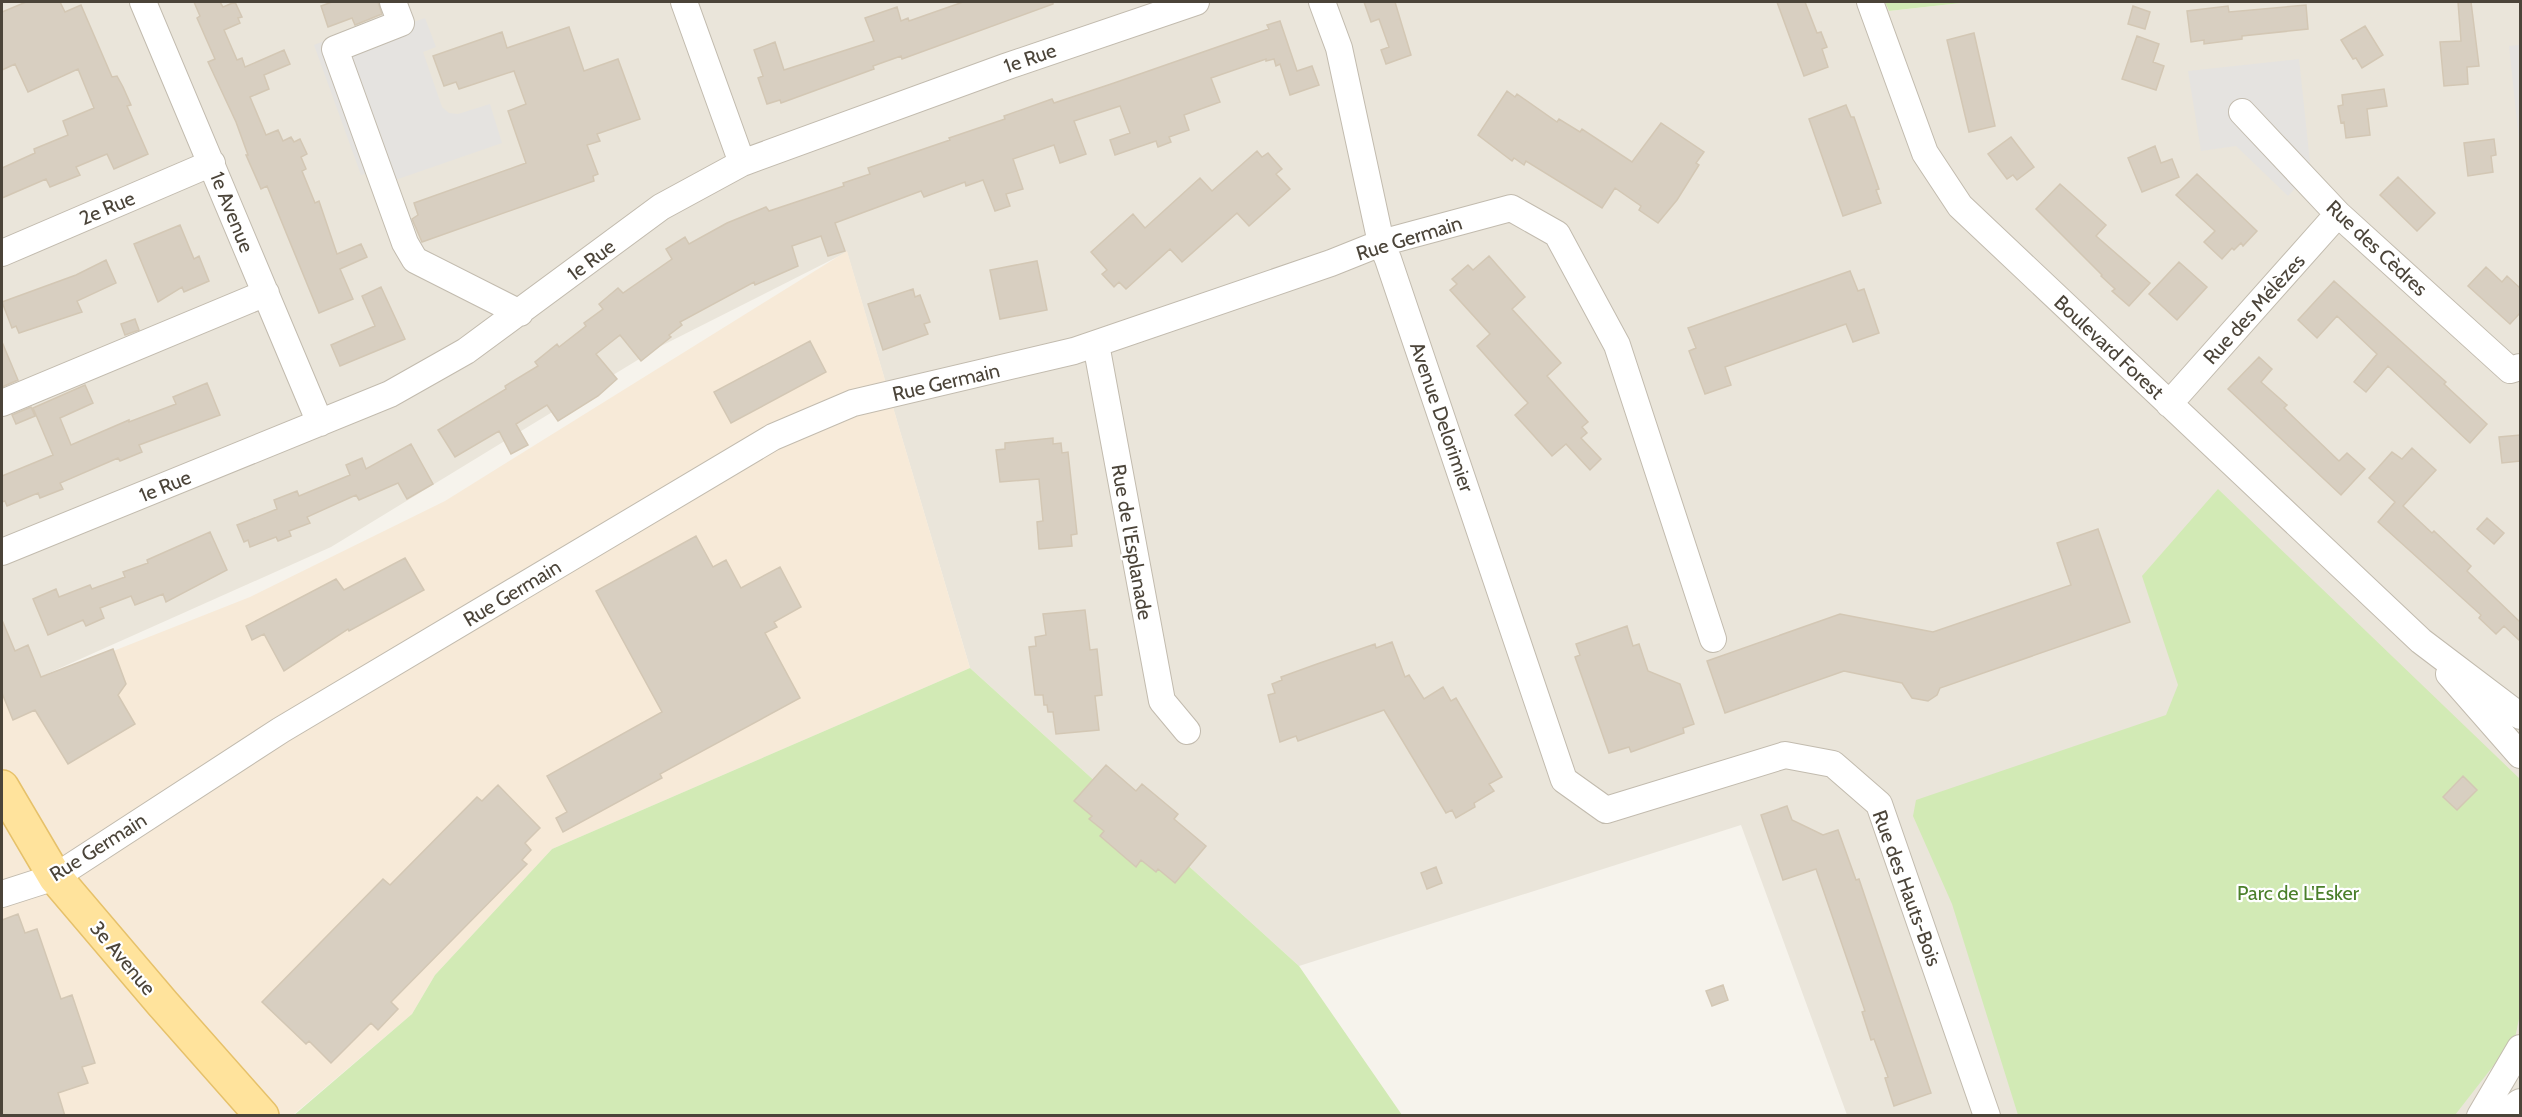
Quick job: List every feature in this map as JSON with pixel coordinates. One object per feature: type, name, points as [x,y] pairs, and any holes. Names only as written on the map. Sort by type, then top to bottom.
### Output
[{"type":"main road","name":"3e Avenue","points":[[2,787],[55,877],[262,1116]]},
{"type":"street","name":"1e Avenue","points":[[143,2],[320,423]]},
{"type":"street","points":[[393,2],[401,23],[335,49],[405,243],[415,260],[520,313]]},
{"type":"street","points":[[684,2],[742,163]]},
{"type":"street","name":"1e Rue","points":[[2,552],[400,389],[466,351],[661,207],[742,163],[1005,67],[1196,2]]},
{"type":"street","name":"Avenue Delorimier","points":[[1323,2],[1339,48],[1381,243],[1564,780],[1606,810]]},
{"type":"street","name":"Boulevard Forest","points":[[1870,2],[1925,153],[1960,206],[2421,641],[2520,755]]},
{"type":"street","name":"Rue des Cèdres","points":[[2242,112],[2338,214],[2510,370],[2520,367]]},
{"type":"street","name":"2e Rue","points":[[2,253],[212,163]]},
{"type":"street","name":"Rue Germain","points":[[2,894],[55,877],[281,730],[773,437],[853,403],[1096,345],[1331,263],[1381,243],[1511,208],[1557,234],[1617,345],[1713,639]]},
{"type":"street","name":"Rue des Mélèzes","points":[[2169,404],[2338,214]]},
{"type":"street","points":[[2,403],[266,293]]},
{"type":"street","name":"Rue de l'Esplanade","points":[[1096,345],[1162,701],[1186,731]]},
{"type":"street","name":"Boulevard Forest","points":[[2421,641],[2520,716]]},
{"type":"street","name":"Rue des Hauts-Bois","points":[[1606,810],[1785,755],[1833,764],[1879,804],[1987,1116]]},
{"type":"street","points":[[2480,1116],[2520,1048]]},
{"type":"street","points":[[2501,1116],[2520,1102]]},
{"type":"shaded area","points":[[2,2],[1885,2],[1889,11],[1970,2],[2520,2],[2520,1115],[1847,1115],[1741,825],[1299,966],[970,668],[847,252],[659,347],[331,547],[2,694]]},
{"type":"shaded area","points":[[406,9],[411,23],[425,18],[436,47],[423,52],[442,107],[449,113],[458,114],[490,104],[502,143],[375,187],[369,173],[361,175],[314,45]]},
{"type":"shaded area","points":[[2520,45],[2520,150],[2509,46]]},
{"type":"shaded area","points":[[2299,59],[2311,172],[2288,196],[2236,146],[2201,151],[2188,71]]},
{"type":"shaded area","points":[[847,251],[970,668],[552,849],[435,975],[412,1014],[293,1115],[2,1116],[2,695],[250,597],[445,501]]},
{"type":"green space","points":[[1885,2],[1970,2],[1889,11]]},
{"type":"green space","name":"Parc de L'Esker","points":[[2218,489],[2520,779],[2520,1014],[2515,1038],[2455,1115],[2018,1115],[1952,904],[1913,816],[1916,800],[2166,715],[2178,685],[2142,576]]},
{"type":"green space","points":[[970,668],[1299,966],[1402,1115],[293,1116],[412,1014],[435,975],[552,849]]},
{"type":"building","points":[[26,2],[60,2],[65,12],[81,5],[112,77],[117,76],[123,87],[131,105],[127,106],[148,154],[114,169],[107,154],[76,167],[80,175],[50,187],[46,179],[2,198],[2,168],[35,153],[34,149],[68,135],[63,121],[94,108],[78,69],[28,92],[15,64],[2,70],[2,12]]},
{"type":"building","points":[[194,2],[220,2],[223,7],[235,2],[242,17],[238,18],[240,23],[224,30],[237,60],[242,58],[245,67],[284,50],[290,64],[264,75],[269,89],[250,97],[266,135],[278,130],[283,141],[291,137],[294,142],[300,139],[307,154],[301,157],[306,169],[302,171],[315,203],[319,201],[337,254],[361,244],[367,257],[340,269],[353,299],[319,313],[267,186],[261,189],[246,155],[248,155],[236,122],[208,62],[215,59],[197,18],[200,16]]},
{"type":"building","points":[[332,2],[378,2],[382,14],[355,25],[352,18],[328,27],[321,6]]},
{"type":"building","points":[[963,2],[1053,2],[1053,4],[902,59],[901,56],[873,66],[874,69],[781,103],[780,100],[767,104],[758,78],[763,76],[754,50],[775,42],[784,70],[874,41],[865,18],[897,7],[901,21],[908,18],[909,21]]},
{"type":"building","points":[[1364,2],[1395,2],[1411,55],[1386,64],[1381,50],[1389,47],[1379,19],[1371,22]]},
{"type":"building","points":[[1777,2],[1805,2],[1817,33],[1821,32],[1827,47],[1822,49],[1828,67],[1804,76]]},
{"type":"building","points":[[2458,2],[2471,2],[2479,66],[2467,67],[2468,84],[2444,86],[2440,42],[2461,41]]},
{"type":"building","points":[[2306,5],[2308,29],[2242,36],[2242,39],[2204,44],[2204,40],[2191,42],[2187,11],[2228,6],[2229,12]]},
{"type":"building","points":[[2133,6],[2150,12],[2145,29],[2128,24]]},
{"type":"building","points":[[1280,21],[1297,71],[1312,66],[1319,85],[1290,95],[1280,64],[1276,66],[1274,59],[1266,61],[1266,59],[1211,78],[1220,102],[1184,115],[1189,130],[1169,137],[1171,142],[1158,147],[1156,141],[1115,155],[1110,140],[1130,133],[1120,106],[1074,121],[1086,154],[1060,163],[1054,145],[1013,159],[1023,189],[1006,194],[1010,206],[995,211],[983,180],[966,186],[965,182],[924,197],[921,191],[835,223],[845,251],[828,256],[821,236],[792,246],[798,266],[755,285],[754,282],[680,322],[682,325],[669,335],[671,337],[641,361],[620,335],[596,354],[617,379],[598,396],[558,421],[547,405],[516,424],[528,445],[511,454],[499,431],[455,457],[438,430],[506,389],[505,386],[538,366],[535,362],[557,344],[559,347],[586,326],[584,323],[603,309],[599,304],[618,288],[623,293],[672,259],[666,249],[685,237],[689,244],[727,223],[766,207],[769,211],[844,186],[843,183],[870,174],[868,168],[1005,119],[1004,116],[1052,99],[1054,103],[1114,83],[1269,29],[1267,25]]},
{"type":"building","points":[[2365,26],[2383,55],[2362,68],[2356,58],[2353,59],[2341,40]]},
{"type":"building","points":[[569,27],[584,71],[618,59],[640,119],[597,134],[600,141],[587,145],[598,174],[593,176],[594,181],[422,242],[412,219],[418,215],[414,203],[526,163],[508,111],[526,104],[514,71],[459,89],[456,82],[444,86],[433,56],[502,32],[507,48]]},
{"type":"building","points":[[1974,33],[1995,126],[1969,132],[1947,40]]},
{"type":"building","points":[[2137,36],[2159,44],[2153,62],[2164,66],[2156,90],[2122,79]]},
{"type":"building","points":[[2384,89],[2387,106],[2367,109],[2370,135],[2346,138],[2344,122],[2341,123],[2338,106],[2343,105],[2342,95]]},
{"type":"building","points":[[1507,91],[1515,97],[1517,94],[1557,122],[1559,119],[1580,132],[1582,129],[1632,162],[1661,123],[1704,152],[1696,163],[1699,165],[1677,200],[1658,223],[1639,210],[1641,206],[1615,188],[1602,208],[1526,161],[1524,165],[1514,158],[1512,161],[1478,135]]},
{"type":"building","points":[[1846,105],[1851,117],[1854,117],[1879,189],[1876,190],[1881,203],[1843,216],[1809,119]]},
{"type":"building","points":[[2011,137],[2034,167],[2017,180],[2013,175],[2007,179],[1988,154]]},
{"type":"building","points":[[2494,139],[2496,155],[2491,156],[2493,172],[2468,176],[2464,143]]},
{"type":"building","points":[[2155,146],[2161,163],[2172,159],[2179,177],[2142,192],[2128,158]]},
{"type":"building","points":[[1257,151],[1262,157],[1268,153],[1282,169],[1276,174],[1290,189],[1249,226],[1237,213],[1182,262],[1170,249],[1126,289],[1119,282],[1114,287],[1102,274],[1107,270],[1091,252],[1133,214],[1145,228],[1200,178],[1212,191]]},
{"type":"building","points":[[2197,174],[2257,231],[2243,246],[2241,243],[2234,250],[2232,248],[2222,259],[2204,242],[2215,231],[2176,195]]},
{"type":"building","points":[[2398,177],[2435,213],[2417,231],[2380,195]]},
{"type":"building","points":[[2060,184],[2106,225],[2096,236],[2150,283],[2129,306],[2112,291],[2115,289],[2102,275],[2036,209]]},
{"type":"building","points":[[180,225],[194,259],[199,256],[209,281],[184,292],[182,287],[158,302],[134,244]]},
{"type":"building","points":[[1489,256],[1525,297],[1512,309],[1561,363],[1547,376],[1588,422],[1582,427],[1587,433],[1581,438],[1601,459],[1590,470],[1566,444],[1552,456],[1515,415],[1528,403],[1477,346],[1490,334],[1450,290],[1457,284],[1452,279],[1468,265],[1473,270]]},
{"type":"building","points":[[106,260],[116,283],[77,301],[82,312],[19,333],[16,326],[12,328],[2,302],[76,275]]},
{"type":"building","points":[[1037,261],[1047,310],[1000,319],[990,270]]},
{"type":"building","points":[[2179,262],[2207,287],[2177,320],[2149,294]]},
{"type":"building","points":[[2486,267],[2502,282],[2507,276],[2520,288],[2520,313],[2510,324],[2468,286]]},
{"type":"building","points":[[1850,271],[1858,291],[1864,289],[1879,333],[1853,342],[1846,324],[1725,367],[1731,385],[1705,394],[1689,351],[1696,348],[1688,328]]},
{"type":"building","points":[[2334,281],[2446,382],[2444,384],[2487,424],[2470,443],[2388,366],[2366,392],[2354,382],[2377,354],[2337,316],[2317,338],[2298,320]]},
{"type":"building","points":[[381,287],[405,339],[340,366],[331,345],[375,326],[362,296]]},
{"type":"building","points":[[913,289],[915,297],[920,295],[930,322],[924,324],[928,334],[883,350],[868,304]]},
{"type":"building","points":[[135,319],[139,330],[125,335],[121,324]]},
{"type":"building","points":[[810,341],[826,372],[731,423],[714,392]]},
{"type":"building","points":[[2,342],[18,380],[2,387]]},
{"type":"building","points":[[2259,357],[2272,369],[2261,382],[2287,405],[2284,408],[2339,461],[2347,453],[2365,469],[2341,495],[2228,389]]},
{"type":"building","points":[[207,383],[220,415],[139,445],[142,452],[120,461],[118,458],[60,483],[63,489],[40,498],[38,493],[7,506],[5,501],[2,502],[2,476],[53,455],[33,408],[85,385],[93,403],[60,418],[71,445],[129,420],[129,422],[176,404],[173,397]]},
{"type":"building","points":[[31,407],[35,416],[16,424],[12,415]]},
{"type":"building","points":[[2520,435],[2520,461],[2502,463],[2499,437]]},
{"type":"building","points":[[1053,438],[1053,444],[1061,443],[1062,453],[1068,452],[1077,534],[1071,535],[1072,546],[1039,549],[1037,522],[1043,521],[1039,479],[1000,482],[996,450],[1005,449],[1005,443]]},
{"type":"building","points":[[411,444],[433,484],[407,499],[398,483],[359,500],[356,495],[307,517],[310,523],[289,531],[291,536],[278,541],[276,537],[250,547],[248,540],[244,542],[237,525],[277,509],[274,500],[297,491],[299,496],[350,475],[346,465],[362,458],[366,469]]},
{"type":"building","points":[[2412,448],[2436,470],[2403,506],[2471,566],[2467,571],[2520,622],[2520,641],[2504,626],[2496,634],[2479,618],[2481,615],[2378,522],[2395,502],[2369,478],[2392,452],[2402,459]]},
{"type":"building","points":[[2487,518],[2504,533],[2494,544],[2477,529]]},
{"type":"building","points":[[2098,529],[2130,622],[1940,688],[1937,695],[1928,701],[1912,698],[1902,683],[1844,671],[1725,713],[1707,661],[1840,614],[1933,632],[2071,585],[2057,543]]},
{"type":"building","points":[[210,532],[227,570],[166,602],[163,594],[135,605],[131,596],[100,608],[104,618],[86,626],[83,620],[48,635],[33,599],[56,589],[59,597],[90,585],[92,589],[125,577],[123,572],[148,563],[147,560]]},
{"type":"building","points":[[696,536],[713,567],[726,560],[741,588],[780,567],[801,607],[774,622],[777,627],[765,633],[800,698],[660,774],[662,778],[563,832],[556,818],[567,812],[547,776],[662,712],[596,591]]},
{"type":"building","points":[[405,558],[424,590],[349,631],[348,629],[284,671],[264,634],[252,640],[246,626],[336,579],[344,590]]},
{"type":"building","points":[[1085,610],[1090,650],[1097,649],[1102,695],[1095,696],[1099,730],[1056,734],[1053,712],[1048,712],[1047,705],[1044,705],[1043,695],[1035,695],[1029,647],[1036,646],[1035,637],[1046,635],[1043,614]]},
{"type":"building","points":[[2,620],[15,651],[28,645],[41,677],[113,649],[126,684],[118,695],[135,724],[68,764],[35,710],[13,720],[2,693]]},
{"type":"building","points":[[1627,626],[1633,646],[1639,644],[1648,671],[1680,684],[1694,724],[1683,728],[1684,733],[1631,752],[1629,747],[1609,753],[1575,657],[1580,655],[1576,644]]},
{"type":"building","points":[[1392,642],[1405,677],[1409,675],[1424,699],[1443,687],[1451,701],[1456,698],[1502,777],[1489,784],[1494,791],[1474,803],[1475,807],[1456,818],[1452,810],[1446,813],[1384,710],[1298,741],[1296,736],[1280,742],[1268,695],[1275,693],[1272,684],[1282,680],[1281,677],[1317,664],[1375,644],[1376,648]]},
{"type":"building","points":[[1106,765],[1136,791],[1142,784],[1178,814],[1174,819],[1206,846],[1175,883],[1158,869],[1156,872],[1141,860],[1136,867],[1100,836],[1104,831],[1089,819],[1092,816],[1074,801]]},
{"type":"building","points":[[2463,776],[2477,790],[2457,810],[2443,797]]},
{"type":"building","points":[[498,785],[540,828],[525,843],[531,850],[522,860],[527,864],[391,1002],[398,1009],[378,1030],[371,1023],[331,1063],[309,1041],[306,1044],[262,1002],[383,879],[390,885],[477,797],[482,801]]},
{"type":"building","points":[[1787,806],[1792,820],[1823,835],[1838,830],[1856,880],[1859,879],[1931,1093],[1894,1106],[1885,1078],[1888,1077],[1874,1039],[1871,1040],[1862,1012],[1865,1011],[1816,869],[1783,880],[1761,815]]},
{"type":"building","points":[[1436,867],[1442,883],[1427,889],[1421,873]]},
{"type":"building","points":[[18,914],[25,933],[37,929],[61,999],[72,995],[95,1063],[82,1067],[88,1083],[58,1093],[65,1116],[2,1116],[2,920]]},
{"type":"building","points":[[1723,985],[1728,1000],[1712,1006],[1706,991]]}]
